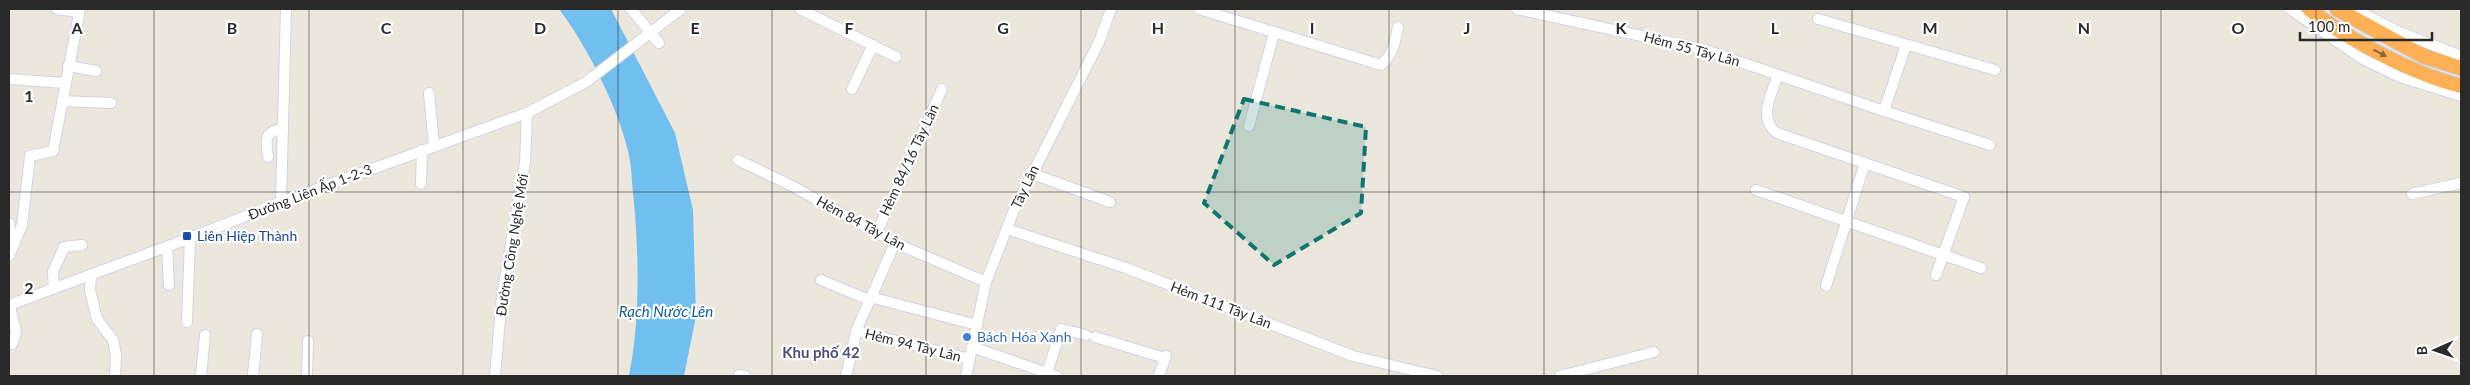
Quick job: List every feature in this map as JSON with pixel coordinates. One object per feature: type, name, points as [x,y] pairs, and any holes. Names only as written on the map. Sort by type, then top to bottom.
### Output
[{"type":"highway","points":[[2309,9],[2375,51],[2416,71],[2461,86]]},
{"type":"highway","points":[[2337,9],[2423,56],[2461,68]]},
{"type":"street","points":[[10,252],[22,225],[30,156],[53,151],[80,10],[57,9]]},
{"type":"street","points":[[281,202],[286,9]]},
{"type":"street","points":[[631,9],[659,43]]},
{"type":"street","name":"Đường Liên Ấp 1-2-3","points":[[9,304],[167,247],[434,145],[527,113],[594,77],[636,42],[681,9]]},
{"type":"street","points":[[800,9],[896,57]]},
{"type":"street","name":"Tây Lân","points":[[966,376],[986,282],[1030,173],[1099,42],[1111,9]]},
{"type":"street","points":[[1200,9],[1381,65],[1389,58],[1398,27]]},
{"type":"street","name":"Hẻm 55 Tây Lân","points":[[1517,9],[1702,49],[1990,145]]},
{"type":"street","points":[[2290,9],[2361,58],[2400,77],[2461,96]]},
{"type":"street","points":[[2354,9],[2400,32],[2461,56]]},
{"type":"street","points":[[1818,19],[1995,70]]},
{"type":"street","points":[[1249,126],[1274,33]]},
{"type":"street","points":[[1884,111],[1906,44]]},
{"type":"street","points":[[852,89],[873,45]]},
{"type":"street","points":[[68,66],[96,71]]},
{"type":"street","points":[[1778,75],[1766,112],[1767,122],[1771,129],[1964,197],[1936,275]]},
{"type":"street","points":[[9,79],[66,83]]},
{"type":"street","name":"Hẻm 84/16 Tây Lân","points":[[876,232],[942,89]]},
{"type":"street","points":[[429,93],[434,145]]},
{"type":"street","points":[[62,101],[111,103]]},
{"type":"street","name":"Đường Công Nghệ Mới","points":[[495,376],[502,296],[525,162],[527,113]]},
{"type":"street","points":[[268,157],[266,141],[269,134],[274,130],[283,129]]},
{"type":"street","points":[[421,184],[422,150]]},
{"type":"street","name":"Hẻm 84 Tây Lân","points":[[738,160],[792,186],[896,243],[986,282]]},
{"type":"street","points":[[1826,286],[1865,163]]},
{"type":"street","points":[[1030,173],[1110,202]]},
{"type":"street","points":[[2412,194],[2461,183]]},
{"type":"street","points":[[1756,190],[1980,268]]},
{"type":"street","points":[[9,226],[10,252]]},
{"type":"street","name":"Hẻm 111 Tây Lân","points":[[1007,229],[1126,268],[1353,356],[1408,373],[1437,376]]},
{"type":"street","points":[[187,322],[190,238]]},
{"type":"street","points":[[846,376],[857,331],[896,243]]},
{"type":"street","points":[[54,289],[53,272],[64,247],[82,245]]},
{"type":"street","points":[[167,247],[169,286]]},
{"type":"street","points":[[91,275],[90,290],[97,319],[113,340],[116,356],[115,376]]},
{"type":"street","points":[[821,280],[870,298],[977,325]]},
{"type":"street","points":[[9,304],[16,332],[12,344]]},
{"type":"street","points":[[972,347],[1052,375],[1061,329],[1165,357],[1159,376]]},
{"type":"street","name":"Hẻm 94 Tây Lân","points":[[857,331],[970,359]]},
{"type":"street","points":[[253,376],[257,334]]},
{"type":"street","points":[[201,376],[205,335]]},
{"type":"street","points":[[307,376],[308,341]]},
{"type":"street","points":[[1560,376],[1654,352]]},
{"type":"highlighted area","points":[[1244,99],[1366,127],[1361,213],[1274,265],[1204,203]]},
{"type":"water","name":"Rạch Nước Lên","points":[[559,9],[611,9],[675,133],[693,210],[696,316],[684,376],[629,376],[633,354],[638,289],[636,224],[630,160],[619,122],[602,81],[581,42]]},
{"type":"place","name":"Liên Hiệp Thành","points":[[187,236]]},
{"type":"place","name":"Bách Hóa Xanh","points":[[967,337]]},
{"type":"district","name":"Khu phố 42","points":[[821,353]]}]
